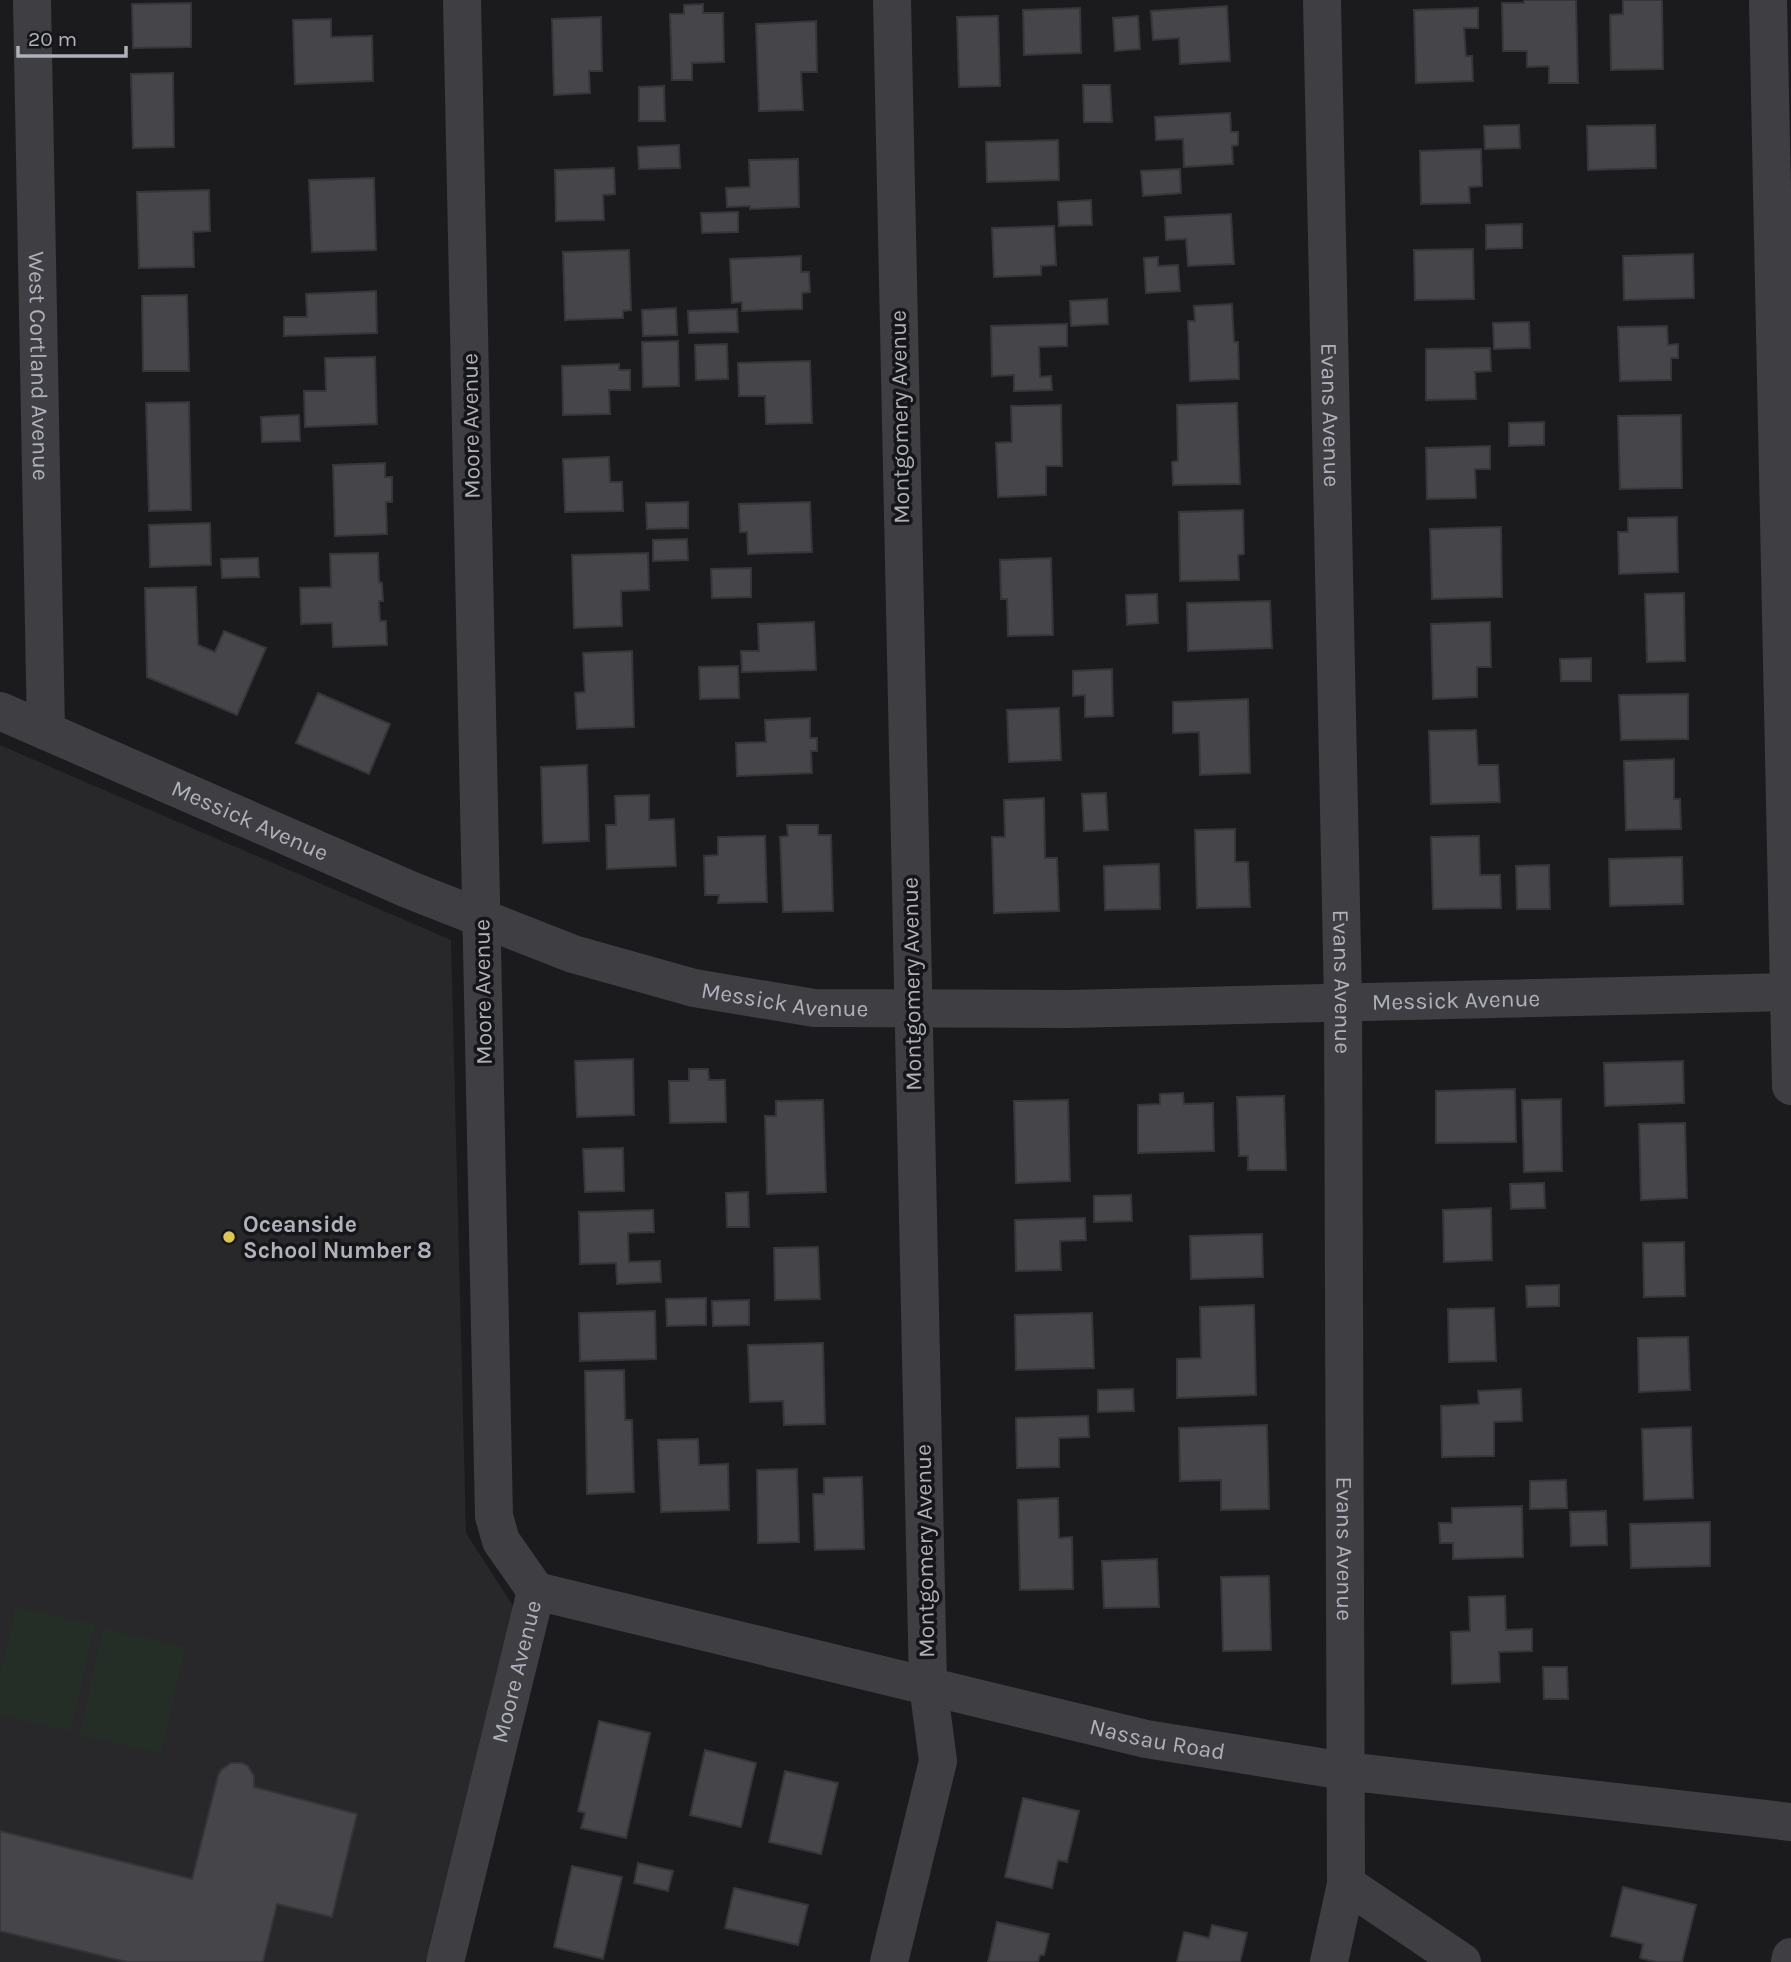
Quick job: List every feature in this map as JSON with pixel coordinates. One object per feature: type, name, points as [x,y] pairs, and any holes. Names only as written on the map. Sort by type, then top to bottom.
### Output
[{"type":"street","name":"West Cortland Avenue","points":[[32,0],[46,731]]},
{"type":"street","name":"Moore Avenue","points":[[445,1962],[536,1591],[501,1541],[494,1516],[462,0]]},
{"type":"street","name":"Montgomery Avenue","points":[[888,1962],[938,1761],[928,1685],[892,0]]},
{"type":"street","name":"Evans Avenue","points":[[1322,0],[1343,1001],[1346,1884],[1329,1962]]},
{"type":"street","points":[[1768,0],[1791,1086]]},
{"type":"street","name":"Messick Avenue","points":[[0,710],[410,890],[573,954],[694,988],[814,1007],[913,1010],[1069,1009],[1790,992]]},
{"type":"street","name":"Nassau Road","points":[[536,1591],[1146,1739],[1345,1772],[1791,1822]]},
{"type":"street","points":[[1346,1884],[1462,1962]]},
{"type":"shaded area","name":"Oceanside School Number 8","points":[[0,745],[451,940],[466,1533],[513,1606],[425,1962],[0,1962]]},
{"type":"shaded area","points":[[16,1606],[96,1625],[70,1732],[0,1715],[0,1671]]},
{"type":"shaded area","points":[[103,1628],[186,1647],[161,1754],[79,1735]]},
{"type":"building","points":[[1524,0],[1576,0],[1578,83],[1549,83],[1549,66],[1527,67],[1527,51],[1503,51],[1502,3],[1524,3]]},
{"type":"building","points":[[1623,0],[1662,0],[1663,69],[1611,70],[1610,15],[1623,14]]},
{"type":"building","points":[[191,3],[191,47],[133,48],[132,4]]},
{"type":"building","points":[[703,4],[703,13],[723,13],[724,62],[692,63],[692,80],[672,80],[670,14],[684,14],[684,5]]},
{"type":"building","points":[[1227,6],[1230,61],[1180,64],[1179,38],[1153,40],[1151,11]]},
{"type":"building","points":[[1080,8],[1081,53],[1024,55],[1023,10]]},
{"type":"building","points":[[1478,8],[1478,28],[1464,28],[1466,56],[1472,56],[1473,81],[1416,83],[1414,10]]},
{"type":"building","points":[[998,16],[1000,86],[959,87],[957,17]]},
{"type":"building","points":[[1138,16],[1140,49],[1115,51],[1113,18]]},
{"type":"building","points":[[601,17],[602,71],[589,71],[590,93],[554,95],[552,19]]},
{"type":"building","points":[[331,19],[331,37],[372,36],[373,81],[295,84],[293,20]]},
{"type":"building","points":[[816,21],[817,72],[801,72],[803,110],[759,111],[756,24]]},
{"type":"building","points":[[173,73],[174,147],[133,148],[131,74]]},
{"type":"building","points":[[1083,85],[1110,85],[1112,122],[1084,122]]},
{"type":"building","points":[[664,86],[665,121],[639,121],[639,87]]},
{"type":"building","points":[[1230,113],[1231,132],[1238,132],[1238,145],[1232,146],[1233,164],[1184,167],[1183,139],[1156,140],[1155,117]]},
{"type":"building","points":[[1519,125],[1520,148],[1485,149],[1484,126]]},
{"type":"building","points":[[1655,125],[1656,168],[1588,170],[1587,126]]},
{"type":"building","points":[[1058,140],[1059,180],[987,182],[986,142]]},
{"type":"building","points":[[679,145],[680,168],[639,169],[638,147]]},
{"type":"building","points":[[1481,149],[1482,186],[1469,187],[1470,203],[1421,204],[1420,151]]},
{"type":"building","points":[[798,159],[799,207],[727,207],[726,188],[750,187],[749,160]]},
{"type":"building","points":[[614,168],[615,194],[603,195],[604,220],[556,221],[555,170]]},
{"type":"building","points":[[1180,169],[1181,193],[1143,196],[1141,171]]},
{"type":"building","points":[[374,178],[376,250],[312,252],[309,180]]},
{"type":"building","points":[[209,190],[210,231],[193,232],[194,267],[139,268],[137,192]]},
{"type":"building","points":[[1091,200],[1092,225],[1059,226],[1058,202]]},
{"type":"building","points":[[738,212],[738,232],[702,233],[701,213]]},
{"type":"building","points":[[1231,214],[1234,264],[1188,266],[1186,239],[1166,240],[1165,217]]},
{"type":"building","points":[[1522,224],[1522,248],[1486,249],[1486,225]]},
{"type":"building","points":[[1054,226],[1056,265],[1041,266],[1041,275],[994,277],[992,228]]},
{"type":"building","points":[[1473,249],[1474,299],[1415,300],[1414,250]]},
{"type":"building","points":[[629,250],[631,310],[623,311],[623,318],[565,320],[563,252]]},
{"type":"building","points":[[1693,254],[1694,298],[1624,300],[1623,256]]},
{"type":"building","points":[[801,256],[801,272],[809,272],[810,292],[802,293],[802,309],[742,311],[742,302],[732,303],[730,259]]},
{"type":"building","points":[[1158,257],[1158,266],[1178,265],[1180,291],[1146,293],[1144,258]]},
{"type":"building","points":[[376,291],[377,333],[284,336],[284,317],[307,317],[306,294]]},
{"type":"building","points":[[187,295],[189,371],[143,371],[142,296]]},
{"type":"building","points":[[1107,299],[1108,324],[1071,326],[1070,301]]},
{"type":"building","points":[[1232,304],[1234,342],[1238,342],[1239,379],[1190,381],[1188,321],[1195,321],[1194,306]]},
{"type":"building","points":[[676,308],[677,335],[643,336],[642,310]]},
{"type":"building","points":[[737,309],[738,332],[689,333],[688,311]]},
{"type":"building","points":[[1529,322],[1530,348],[1494,349],[1493,323]]},
{"type":"building","points":[[1067,324],[1067,346],[1039,347],[1040,377],[1051,376],[1052,390],[1014,391],[1014,375],[992,376],[991,326]]},
{"type":"building","points":[[1667,326],[1668,345],[1678,344],[1678,358],[1671,358],[1671,380],[1620,381],[1618,327]]},
{"type":"building","points":[[678,341],[679,386],[643,387],[642,342]]},
{"type":"building","points":[[727,344],[728,379],[696,380],[695,345]]},
{"type":"building","points":[[1490,348],[1491,371],[1475,372],[1476,399],[1426,400],[1426,349]]},
{"type":"building","points":[[375,357],[377,424],[305,427],[304,391],[326,391],[325,358]]},
{"type":"building","points":[[810,361],[812,423],[766,424],[765,396],[739,396],[738,363]]},
{"type":"building","points":[[619,364],[619,370],[630,370],[630,390],[609,390],[610,414],[563,415],[562,366]]},
{"type":"building","points":[[189,402],[191,510],[149,511],[146,403]]},
{"type":"building","points":[[1237,403],[1240,484],[1173,485],[1172,462],[1178,461],[1177,405]]},
{"type":"building","points":[[1061,405],[1062,466],[1046,466],[1046,495],[998,497],[996,443],[1012,442],[1011,406]]},
{"type":"building","points":[[299,415],[300,441],[262,442],[261,417]]},
{"type":"building","points":[[1681,415],[1682,488],[1620,489],[1618,416]]},
{"type":"building","points":[[1544,422],[1544,445],[1509,446],[1509,423]]},
{"type":"building","points":[[1490,446],[1490,469],[1475,469],[1476,498],[1427,499],[1426,448]]},
{"type":"building","points":[[609,457],[610,482],[622,482],[623,511],[565,512],[563,459]]},
{"type":"building","points":[[385,463],[385,477],[392,477],[392,502],[386,502],[387,534],[335,536],[333,465]]},
{"type":"building","points":[[688,502],[688,528],[647,529],[646,503]]},
{"type":"building","points":[[810,502],[812,552],[748,554],[747,532],[740,532],[739,504]]},
{"type":"building","points":[[1243,510],[1244,554],[1238,555],[1239,580],[1180,581],[1179,512]]},
{"type":"building","points":[[1677,517],[1678,572],[1619,574],[1618,532],[1628,532],[1628,518]]},
{"type":"building","points":[[210,523],[211,565],[150,567],[149,525]]},
{"type":"building","points":[[1501,527],[1502,597],[1432,599],[1430,529]]},
{"type":"building","points":[[687,539],[688,560],[653,561],[653,540]]},
{"type":"building","points":[[378,553],[383,601],[379,601],[380,621],[386,621],[387,645],[333,647],[332,623],[301,624],[300,588],[331,587],[330,554]]},
{"type":"building","points":[[648,553],[649,590],[621,591],[622,626],[574,628],[572,555]]},
{"type":"building","points":[[258,558],[259,577],[222,578],[221,559]]},
{"type":"building","points":[[1051,558],[1053,635],[1008,636],[1007,599],[1001,599],[1000,560]]},
{"type":"building","points":[[751,568],[751,597],[712,598],[711,569]]},
{"type":"building","points":[[196,587],[198,645],[215,652],[224,631],[266,648],[237,715],[147,677],[145,588]]},
{"type":"building","points":[[1684,593],[1685,661],[1647,662],[1645,594]]},
{"type":"building","points":[[1157,594],[1158,623],[1127,625],[1126,595]]},
{"type":"building","points":[[1270,601],[1272,648],[1188,651],[1187,603]]},
{"type":"building","points":[[814,622],[816,670],[742,672],[741,651],[759,651],[758,624]]},
{"type":"building","points":[[1490,622],[1491,667],[1477,667],[1477,697],[1433,699],[1431,624]]},
{"type":"building","points":[[632,651],[634,727],[577,729],[575,693],[585,692],[583,653]]},
{"type":"building","points":[[1591,658],[1591,681],[1561,681],[1560,659]]},
{"type":"building","points":[[738,666],[739,698],[700,699],[699,667]]},
{"type":"building","points":[[1112,669],[1113,716],[1085,717],[1085,695],[1073,696],[1073,671]]},
{"type":"building","points":[[318,693],[390,724],[369,774],[296,743]]},
{"type":"building","points":[[1688,694],[1688,739],[1621,740],[1619,695]]},
{"type":"building","points":[[1248,699],[1250,773],[1200,775],[1199,732],[1173,733],[1173,702]]},
{"type":"building","points":[[1059,708],[1061,760],[1009,762],[1007,710]]},
{"type":"building","points":[[810,718],[810,738],[817,738],[817,751],[811,751],[812,773],[737,776],[736,743],[766,742],[765,720]]},
{"type":"building","points":[[1476,730],[1478,765],[1498,765],[1500,802],[1431,804],[1429,731]]},
{"type":"building","points":[[1674,759],[1674,799],[1680,799],[1681,829],[1626,830],[1624,761]]},
{"type":"building","points":[[587,765],[589,841],[543,843],[541,767]]},
{"type":"building","points":[[1106,793],[1108,830],[1084,831],[1082,794]]},
{"type":"building","points":[[649,795],[649,820],[674,819],[676,866],[607,869],[606,825],[616,825],[615,796]]},
{"type":"building","points":[[1044,798],[1045,858],[1057,858],[1059,911],[994,913],[992,837],[1005,837],[1004,800]]},
{"type":"building","points":[[787,825],[818,825],[818,835],[831,835],[833,911],[783,912],[780,837],[788,836]]},
{"type":"building","points":[[1235,829],[1235,862],[1248,862],[1250,907],[1197,908],[1195,830]]},
{"type":"building","points":[[765,836],[767,902],[718,903],[719,895],[705,895],[704,856],[718,855],[718,837]]},
{"type":"building","points":[[1479,836],[1480,875],[1500,875],[1501,908],[1433,909],[1431,837]]},
{"type":"building","points":[[1682,857],[1683,904],[1610,906],[1609,859]]},
{"type":"building","points":[[1159,864],[1160,909],[1105,910],[1104,866]]},
{"type":"building","points":[[1549,865],[1550,909],[1517,909],[1516,866]]},
{"type":"building","points":[[633,1059],[634,1115],[577,1117],[575,1061]]},
{"type":"building","points":[[1683,1061],[1684,1103],[1605,1106],[1604,1063]]},
{"type":"building","points":[[689,1069],[708,1069],[709,1080],[725,1080],[726,1122],[670,1123],[669,1081],[689,1081]]},
{"type":"building","points":[[1515,1089],[1516,1142],[1436,1143],[1436,1091]]},
{"type":"building","points":[[1183,1093],[1184,1104],[1213,1103],[1214,1151],[1138,1153],[1138,1105],[1160,1104],[1160,1094]]},
{"type":"building","points":[[1284,1096],[1286,1170],[1248,1170],[1248,1156],[1239,1156],[1237,1097]]},
{"type":"building","points":[[1561,1099],[1562,1171],[1524,1172],[1522,1100]]},
{"type":"building","points":[[823,1100],[826,1192],[767,1194],[765,1116],[776,1116],[776,1101]]},
{"type":"building","points":[[1068,1100],[1070,1181],[1016,1183],[1014,1101]]},
{"type":"building","points":[[1685,1123],[1687,1198],[1641,1200],[1639,1124]]},
{"type":"building","points":[[623,1148],[624,1191],[585,1192],[583,1149]]},
{"type":"building","points":[[1544,1183],[1545,1208],[1511,1209],[1510,1184]]},
{"type":"building","points":[[748,1192],[749,1227],[727,1227],[726,1193]]},
{"type":"building","points":[[1131,1195],[1132,1221],[1094,1222],[1094,1196]]},
{"type":"building","points":[[1491,1208],[1492,1260],[1444,1262],[1443,1210]]},
{"type":"building","points":[[653,1210],[654,1232],[628,1233],[629,1262],[660,1261],[661,1282],[617,1284],[616,1263],[580,1264],[579,1212]]},
{"type":"building","points":[[1085,1218],[1086,1240],[1060,1241],[1061,1270],[1016,1271],[1015,1220]]},
{"type":"building","points":[[1262,1234],[1263,1277],[1191,1279],[1190,1236]]},
{"type":"building","points":[[1684,1242],[1685,1296],[1644,1297],[1643,1243]]},
{"type":"building","points":[[818,1247],[820,1299],[775,1300],[774,1248]]},
{"type":"building","points":[[1559,1285],[1559,1306],[1527,1307],[1526,1286]]},
{"type":"building","points":[[706,1298],[706,1325],[667,1326],[666,1299]]},
{"type":"building","points":[[749,1300],[749,1325],[713,1326],[712,1301]]},
{"type":"building","points":[[1254,1305],[1256,1395],[1177,1398],[1177,1359],[1201,1358],[1200,1307]]},
{"type":"building","points":[[1494,1308],[1496,1361],[1449,1362],[1448,1309]]},
{"type":"building","points":[[655,1311],[656,1359],[580,1361],[579,1313]]},
{"type":"building","points":[[1092,1313],[1094,1368],[1016,1370],[1015,1315]]},
{"type":"building","points":[[1688,1337],[1690,1390],[1639,1392],[1638,1338]]},
{"type":"building","points":[[823,1343],[825,1424],[784,1425],[783,1401],[750,1402],[748,1345]]},
{"type":"building","points":[[624,1370],[625,1420],[632,1420],[634,1492],[587,1494],[585,1371]]},
{"type":"building","points":[[1133,1389],[1134,1411],[1098,1412],[1098,1390]]},
{"type":"building","points":[[1521,1389],[1522,1421],[1494,1422],[1494,1456],[1442,1457],[1441,1406],[1479,1404],[1478,1391]]},
{"type":"building","points":[[1088,1416],[1089,1437],[1059,1438],[1059,1467],[1017,1468],[1016,1418]]},
{"type":"building","points":[[1267,1425],[1269,1509],[1221,1510],[1221,1480],[1180,1481],[1179,1428]]},
{"type":"building","points":[[1691,1427],[1693,1498],[1644,1500],[1642,1429]]},
{"type":"building","points":[[698,1439],[699,1465],[728,1464],[729,1510],[661,1512],[658,1440]]},
{"type":"building","points":[[797,1469],[799,1542],[758,1543],[757,1470]]},
{"type":"building","points":[[862,1477],[864,1549],[815,1550],[813,1494],[824,1494],[824,1478]]},
{"type":"building","points":[[1566,1480],[1567,1508],[1530,1509],[1530,1481]]},
{"type":"building","points":[[1058,1498],[1059,1538],[1072,1537],[1073,1589],[1020,1590],[1018,1500]]},
{"type":"building","points":[[1522,1506],[1523,1557],[1453,1559],[1453,1543],[1440,1543],[1439,1523],[1452,1523],[1452,1508]]},
{"type":"building","points":[[1606,1511],[1607,1545],[1571,1546],[1570,1512]]},
{"type":"building","points":[[1710,1522],[1710,1566],[1631,1568],[1630,1524]]},
{"type":"building","points":[[1157,1559],[1159,1607],[1104,1608],[1102,1561]]},
{"type":"building","points":[[1269,1576],[1271,1650],[1223,1651],[1221,1577]]},
{"type":"building","points":[[1505,1596],[1506,1630],[1532,1629],[1532,1651],[1499,1652],[1500,1682],[1452,1684],[1451,1632],[1470,1631],[1469,1597]]},
{"type":"building","points":[[1543,1667],[1567,1667],[1568,1699],[1544,1699]]},
{"type":"building","points":[[599,1721],[650,1733],[626,1838],[581,1828],[585,1813],[578,1811]]},
{"type":"building","points":[[705,1750],[756,1763],[741,1827],[690,1815]]},
{"type":"building","points":[[231,1763],[248,1766],[254,1776],[254,1787],[357,1814],[332,1917],[277,1904],[263,1962],[127,1962],[0,1931],[0,1831],[192,1879],[218,1776],[221,1770]]},
{"type":"building","points":[[785,1771],[838,1783],[821,1854],[769,1842]]},
{"type":"building","points":[[1023,1798],[1079,1811],[1067,1862],[1058,1860],[1052,1888],[1005,1877]]},
{"type":"building","points":[[638,1863],[673,1871],[668,1891],[634,1883]]},
{"type":"building","points":[[572,1866],[622,1877],[603,1959],[554,1947]]},
{"type":"building","points":[[1623,1887],[1696,1905],[1682,1962],[1657,1962],[1640,1958],[1643,1944],[1611,1936]]},
{"type":"building","points":[[734,1888],[808,1905],[798,1945],[725,1928]]},
{"type":"building","points":[[997,1922],[1049,1934],[1044,1955],[1040,1955],[1038,1962],[988,1962]]},
{"type":"building","points":[[1212,1925],[1247,1933],[1240,1962],[1177,1962],[1184,1932],[1209,1938]]},
{"type":"place","name":"Oceanside School Number 8","points":[[229,1237]]}]
